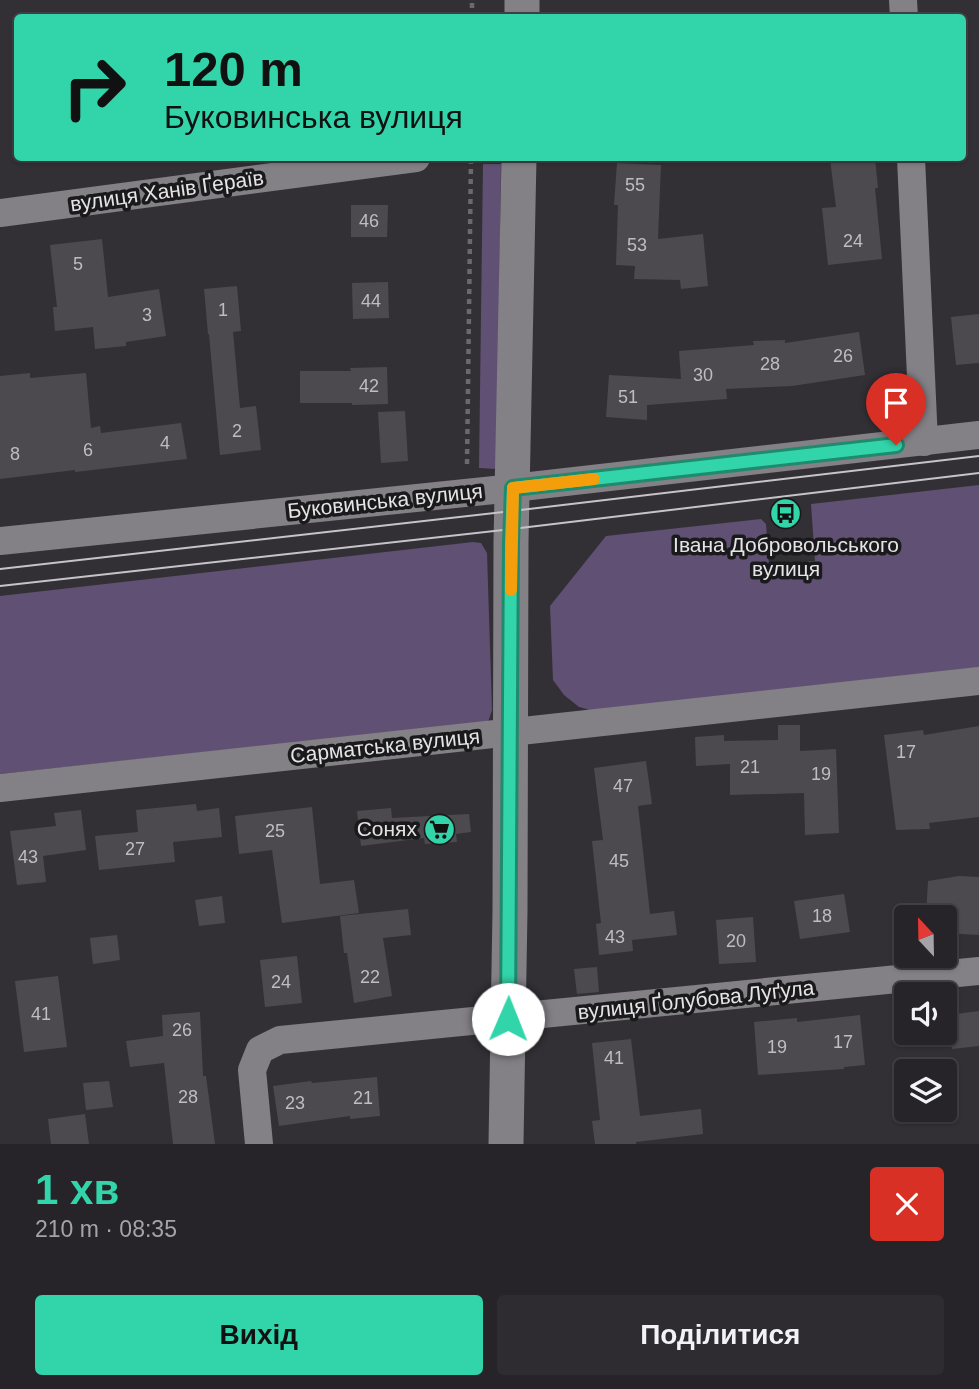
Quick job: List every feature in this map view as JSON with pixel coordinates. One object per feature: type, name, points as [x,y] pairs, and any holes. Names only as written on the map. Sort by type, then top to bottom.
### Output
[{"type":"street","name":"вулиця Ханів Ґераїв","points":[[0,213],[393,161]]},
{"type":"street","points":[[506,1144],[511,542],[519,161]]},
{"type":"street","points":[[911,161],[924,442]]},
{"type":"street","name":"Буковинська вулиця","points":[[0,541],[467,493],[979,435]]},
{"type":"street","name":"Сарматська вулиця","points":[[0,788],[979,681]]},
{"type":"street","name":"вулиця Ґолубова Луґула","points":[[260,1144],[252,1070],[260,1050],[279,1040],[979,971]]},
{"type":"path","points":[[467,493],[471,161]]},
{"type":"shaded area","points":[[483,164],[501,164],[497,469],[479,468]]},
{"type":"shaded area","points":[[979,485],[979,669],[597,712],[579,707],[564,695],[553,680],[550,606],[606,536],[761,519],[766,524],[769,565],[815,561],[811,504]]},
{"type":"shaded area","points":[[481,543],[487,553],[492,710],[488,722],[0,774],[0,596]]},
{"type":"building","points":[[830,161],[875,161],[878,188],[875,188],[882,259],[828,265],[822,208],[836,207]]},
{"type":"building","points":[[617,163],[661,165],[658,239],[703,234],[708,286],[681,289],[680,280],[634,279],[635,266],[616,265],[618,205],[614,205]]},
{"type":"building","points":[[351,205],[388,205],[387,237],[351,237]]},
{"type":"building","points":[[102,239],[108,297],[159,289],[166,336],[126,342],[126,346],[95,349],[93,327],[55,331],[53,307],[57,307],[50,245]]},
{"type":"building","points":[[388,282],[389,318],[353,319],[352,283]]},
{"type":"building","points":[[237,286],[241,331],[233,332],[240,408],[256,406],[261,450],[220,455],[204,289]]},
{"type":"building","points":[[979,314],[979,363],[956,365],[951,317]]},
{"type":"building","points":[[859,332],[865,375],[792,386],[726,389],[727,399],[647,405],[647,420],[606,417],[609,375],[681,379],[679,351],[754,345],[753,341],[785,340],[785,343]]},
{"type":"building","points":[[387,367],[388,404],[300,403],[300,371],[351,371],[350,368]]},
{"type":"building","points":[[30,373],[30,378],[86,373],[91,428],[100,426],[101,433],[181,423],[187,459],[0,479],[0,376]]},
{"type":"building","points":[[405,411],[408,461],[381,463],[378,412]]},
{"type":"building","points":[[778,725],[800,725],[800,751],[836,749],[839,833],[805,835],[804,793],[730,795],[730,764],[696,766],[695,737],[724,735],[724,741],[778,740]]},
{"type":"building","points":[[979,726],[979,817],[929,823],[930,829],[896,830],[884,735],[923,730],[924,735]]},
{"type":"building","points":[[646,761],[652,804],[638,806],[650,914],[674,911],[677,935],[632,940],[633,951],[599,955],[596,924],[601,923],[592,841],[603,840],[594,768]]},
{"type":"building","points":[[196,804],[197,811],[219,808],[222,837],[173,842],[175,862],[99,870],[95,836],[138,832],[136,810]]},
{"type":"building","points":[[312,807],[320,884],[354,880],[359,913],[282,923],[272,850],[239,854],[235,816]]},
{"type":"building","points":[[391,808],[392,818],[469,814],[471,832],[456,834],[457,842],[425,844],[424,838],[361,846],[357,811]]},
{"type":"building","points":[[81,810],[86,850],[43,856],[46,882],[17,885],[10,831],[56,826],[54,813]]},
{"type":"building","points":[[959,876],[979,877],[979,935],[957,934],[957,905],[927,905],[928,881]]},
{"type":"building","points":[[844,894],[850,932],[800,939],[794,901]]},
{"type":"building","points":[[222,896],[225,923],[199,926],[195,900]]},
{"type":"building","points":[[408,909],[411,935],[383,938],[392,996],[354,1003],[340,916]]},
{"type":"building","points":[[753,917],[756,962],[719,964],[716,920]]},
{"type":"building","points":[[117,935],[120,960],[93,964],[90,938]]},
{"type":"building","points":[[297,956],[302,1003],[265,1007],[260,960]]},
{"type":"building","points":[[597,967],[599,992],[577,994],[574,969]]},
{"type":"building","points":[[58,976],[67,1047],[24,1052],[15,981]]},
{"type":"building","points":[[979,1011],[979,1046],[952,1049],[952,1045],[957,1045],[957,1014]]},
{"type":"building","points":[[200,1012],[203,1076],[206,1076],[215,1144],[173,1144],[164,1063],[130,1067],[126,1041],[163,1036],[162,1015]]},
{"type":"building","points":[[860,1015],[865,1065],[758,1075],[754,1022],[797,1018],[797,1022]]},
{"type":"building","points":[[631,1039],[640,1116],[701,1109],[703,1134],[636,1144],[595,1144],[592,1121],[600,1120],[592,1043]]},
{"type":"building","points":[[377,1077],[380,1116],[350,1119],[350,1116],[279,1126],[273,1086]]},
{"type":"building","points":[[109,1081],[113,1107],[86,1110],[83,1083]]},
{"type":"building","points":[[85,1114],[89,1144],[51,1144],[48,1119]]},
{"type":"tram line","points":[[0,569],[979,456]]},
{"type":"tram line","points":[[0,586],[979,473]]},
{"type":"slow traffic","points":[[511,590],[513,488],[594,479]]},
{"type":"place","name":"Івана Добровольського вулиця","points":[[786,513]]},
{"type":"place","name":"Сонях","points":[[440,829]]},
{"type":"route","points":[[508,1019],[513,488],[896,445]]}]
